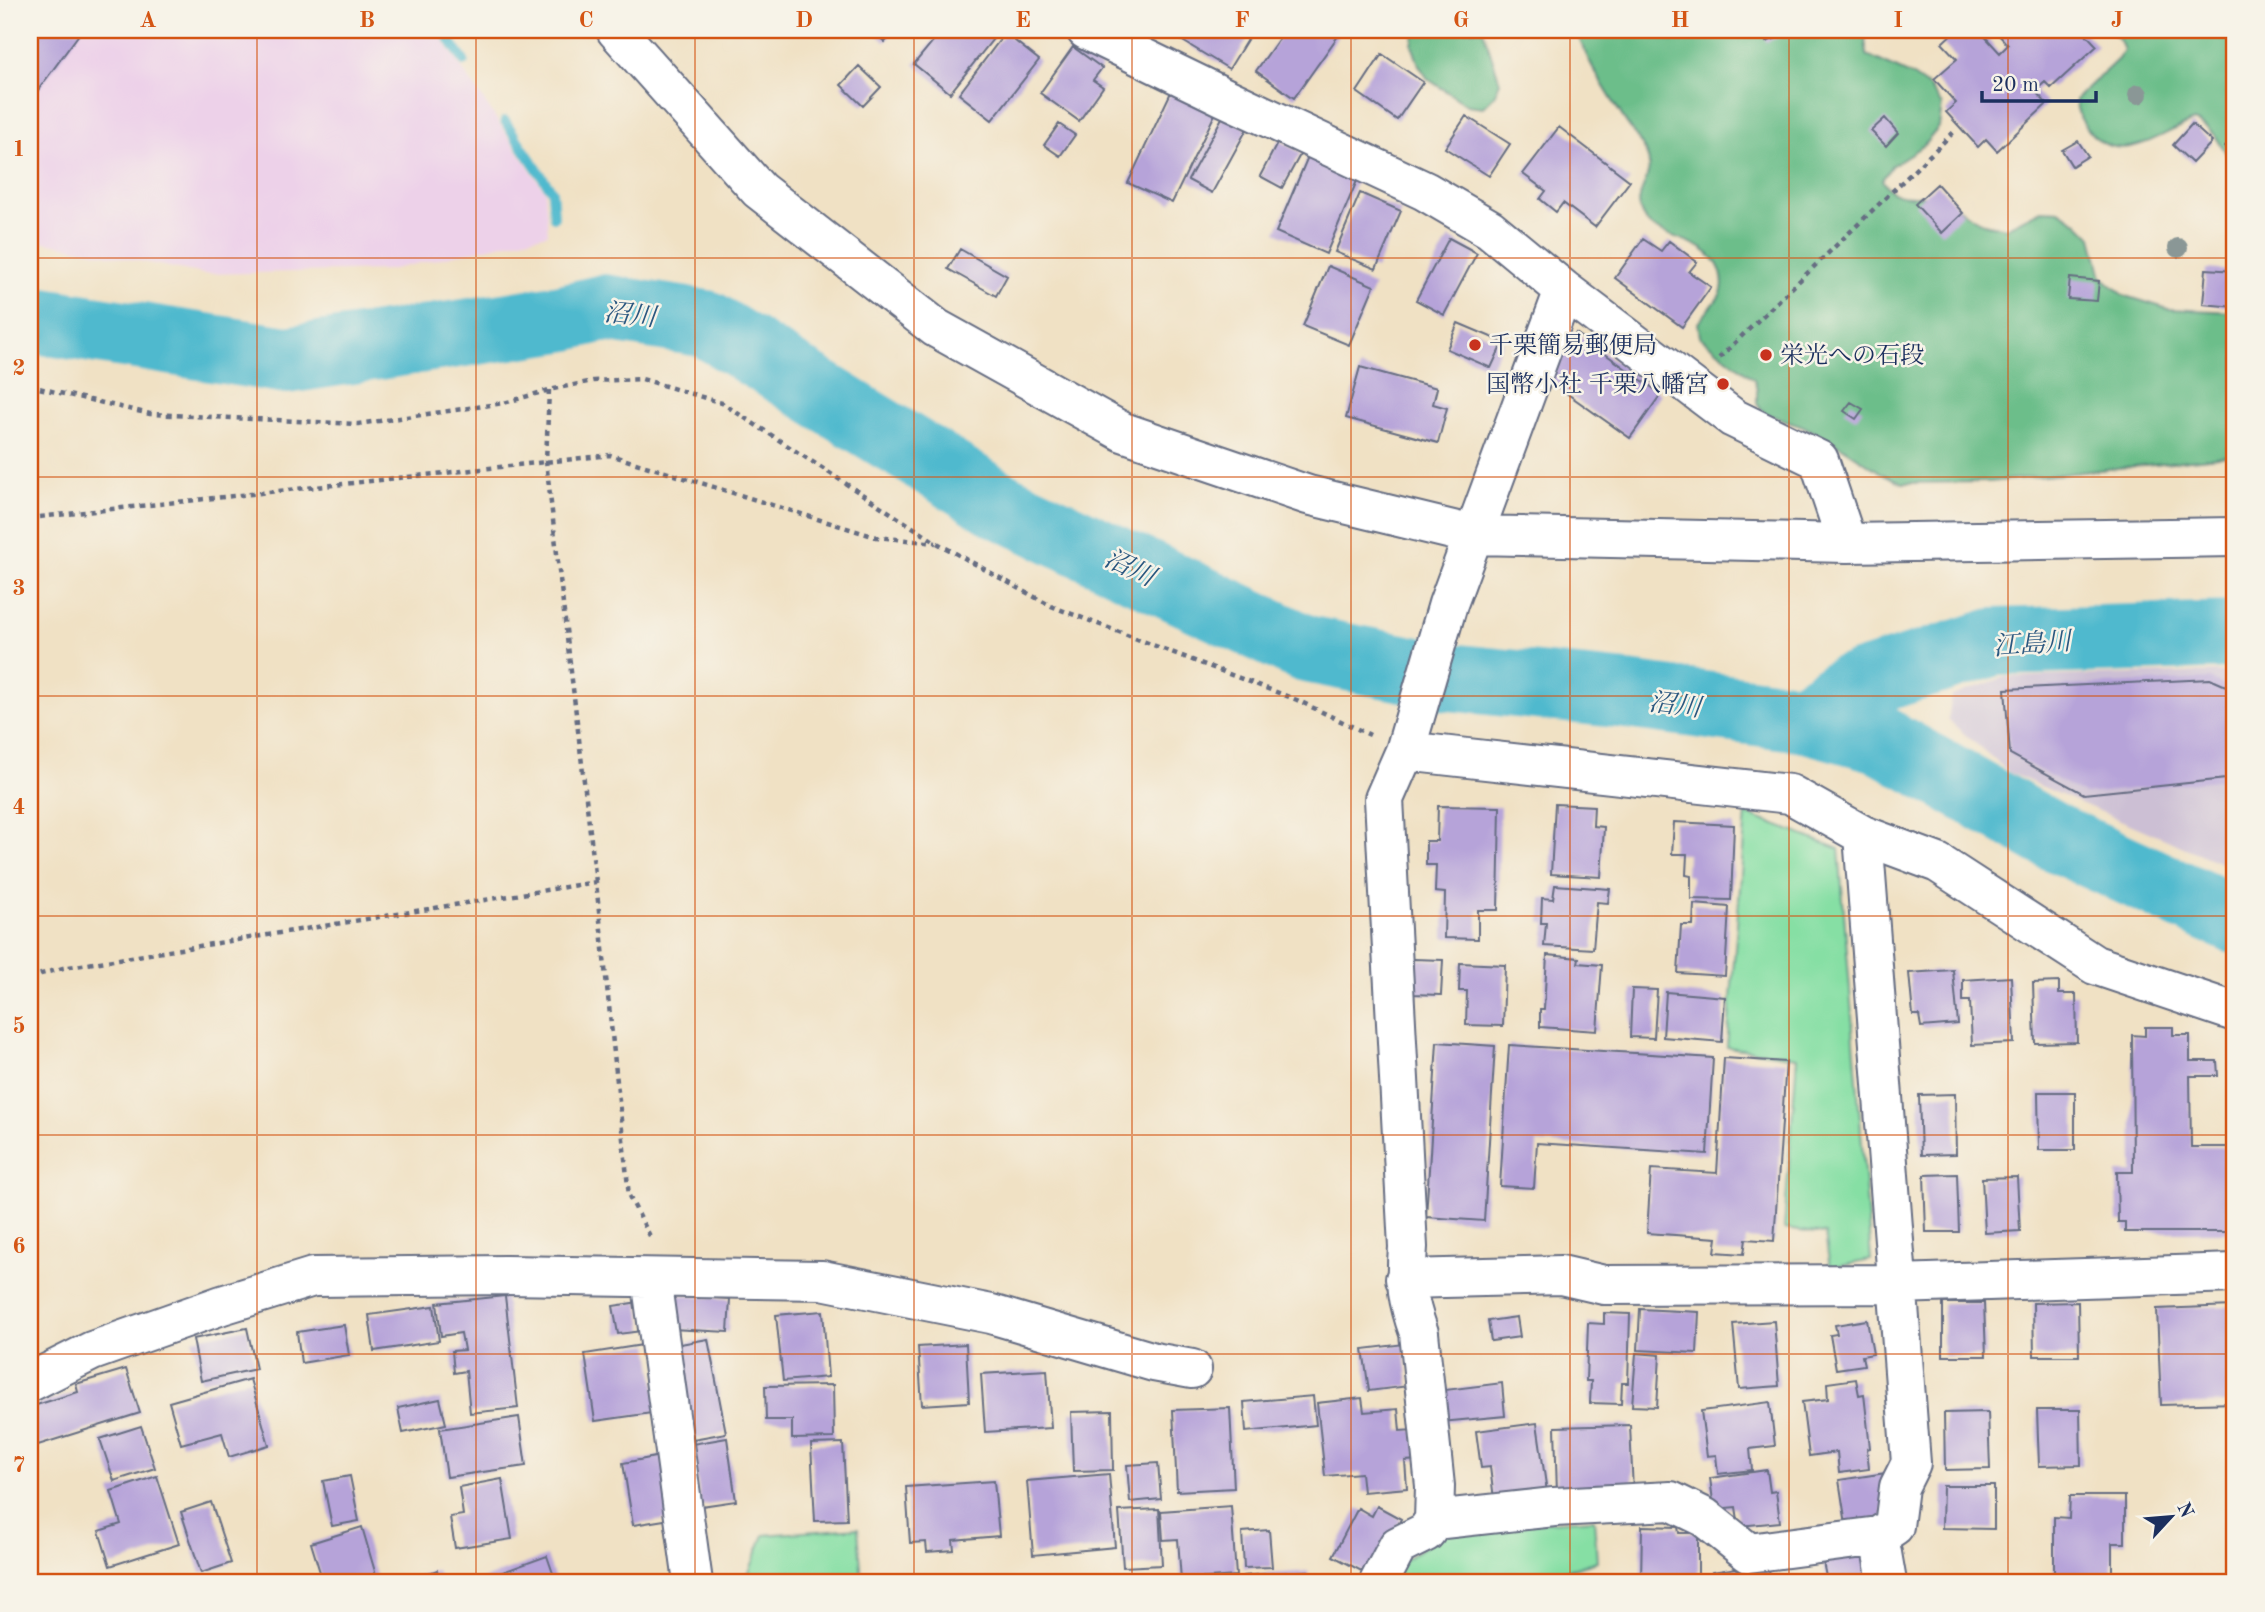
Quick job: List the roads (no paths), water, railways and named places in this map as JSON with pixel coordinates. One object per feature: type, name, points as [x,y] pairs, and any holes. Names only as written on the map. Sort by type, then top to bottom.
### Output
[{"type":"street","points":[[616,30],[759,190],[936,328],[1123,432],[1308,495],[1473,535],[1847,543],[2235,537]]},
{"type":"street","points":[[1086,30],[1425,191],[1490,229],[1564,290],[1733,418],[1818,460],[1847,543]]},
{"type":"street","points":[[1379,1582],[1398,1546],[1426,1532],[1434,1520],[1435,1486],[1419,1333],[1405,1279],[1408,1247],[1384,799],[1409,737],[1448,604],[1564,290]]},
{"type":"street","points":[[1409,737],[1790,794],[1863,835],[1938,863],[2095,965],[2235,1012]]},
{"type":"street","points":[[1434,1520],[1554,1507],[1671,1501],[1704,1517],[1749,1553],[1879,1536],[1894,1526],[1899,1487],[1911,1462],[1863,835]]},
{"type":"street","points":[[1405,1279],[1560,1275],[1604,1286],[1898,1284],[2235,1273]]},
{"type":"street","points":[[30,1382],[92,1351],[222,1305],[313,1277],[506,1275],[822,1280],[991,1314],[1154,1362],[1192,1370]]},
{"type":"street","points":[[651,1278],[693,1582]]},
{"type":"street","points":[[1879,1536],[1887,1582]]},
{"type":"waterway","points":[[443,30],[464,61]]},
{"type":"waterway","points":[[505,121],[552,191],[554,217]]},
{"type":"waterway","name":"沼川","points":[[30,319],[287,360],[562,318],[604,308],[707,324],[1002,506],[1306,649],[1448,677],[1627,695],[1803,718],[1879,739],[2054,837],[2235,920]]},
{"type":"waterway","name":"江島川","points":[[1803,718],[1847,689],[1994,642],[2235,635]]},
{"type":"place","name":"千栗簡易郵便局","points":[[1475,345]]},
{"type":"place","name":"栄光への石段","points":[[1766,355]]},
{"type":"place","name":"国幣小社 千栗八幡宮","points":[[1723,384]]}]
